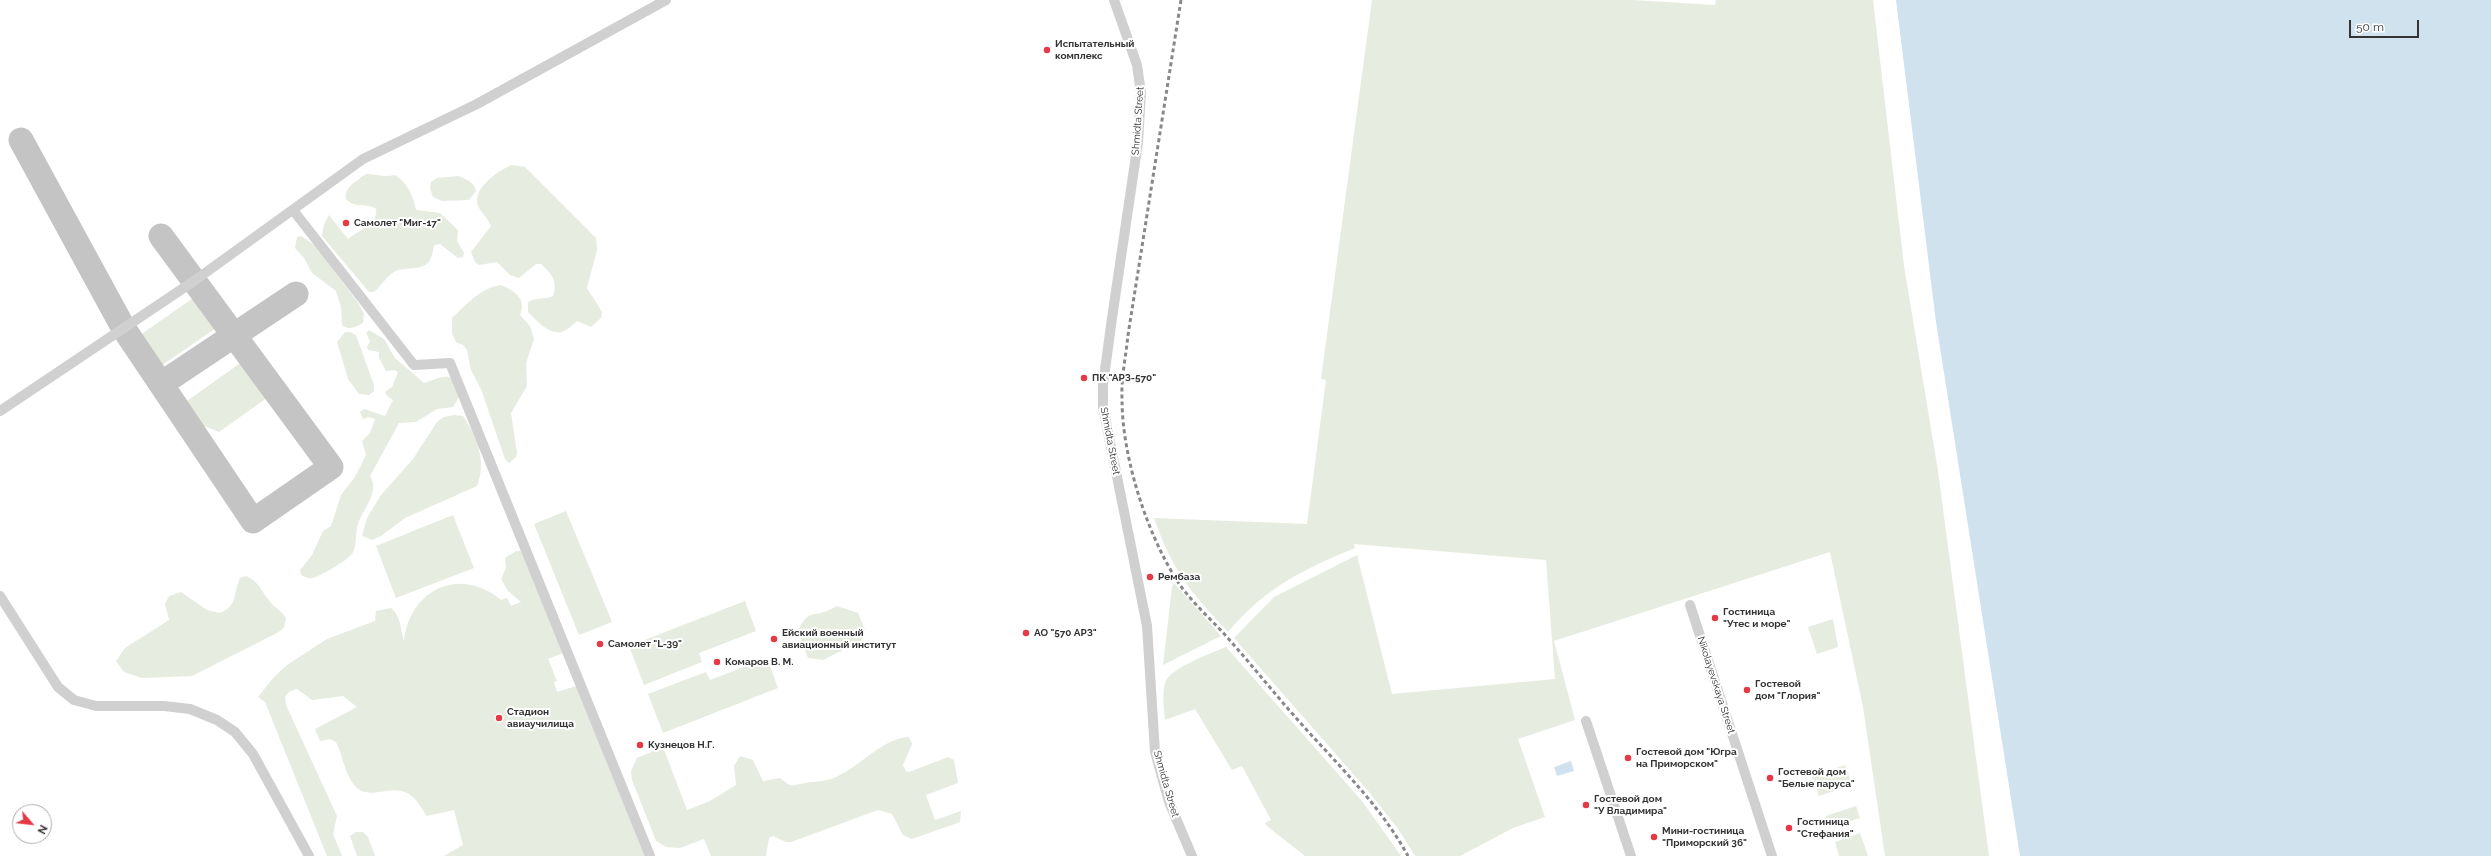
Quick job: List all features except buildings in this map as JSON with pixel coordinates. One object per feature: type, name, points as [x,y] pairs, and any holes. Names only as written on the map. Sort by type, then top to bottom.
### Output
[{"type":"street","points":[[0,411],[194,281],[363,159],[477,104],[666,0]]},
{"type":"street","name":"Shmidta Street","points":[[1114,0],[1137,65],[1141,93],[1138,142],[1103,385],[1103,407],[1147,626],[1155,752],[1169,802],[1192,856]]},
{"type":"street","points":[[293,210],[414,365],[450,364],[650,856]]},
{"type":"street","points":[[0,596],[58,688],[74,700],[96,706],[164,706],[190,709],[217,720],[235,732],[256,760],[309,856]]},
{"type":"street","name":"Nikolayevskaya Street","points":[[1690,605],[1772,856]]},
{"type":"street","points":[[1586,720],[1631,856]]},
{"type":"shaded area","points":[[1372,0],[1632,0],[1715,5],[1716,0],[1873,0],[1904,266],[1938,471],[1989,856],[1885,856],[1863,707],[1830,552],[1554,641],[1575,720],[1518,739],[1545,817],[1513,828],[1460,856],[1415,856],[1398,829],[1369,792],[1234,638],[1274,597],[1357,555],[1392,694],[1555,679],[1546,560],[1354,544],[1355,548],[1302,572],[1271,591],[1242,616],[1228,632],[1184,580],[1168,553],[1154,518],[1307,524],[1326,380],[1321,379]]},
{"type":"shaded area","points":[[512,165],[525,167],[596,238],[597,250],[587,288],[602,312],[601,318],[591,327],[577,321],[569,328],[561,332],[551,331],[543,326],[528,312],[528,302],[531,300],[553,296],[555,286],[553,278],[541,264],[536,264],[519,278],[510,275],[497,262],[479,265],[475,262],[471,252],[491,226],[479,208],[477,201],[478,194],[493,176]]},
{"type":"shaded area","points":[[366,174],[384,176],[394,175],[398,177],[409,190],[416,210],[440,213],[458,230],[457,241],[464,253],[463,257],[458,258],[440,244],[434,245],[431,258],[424,266],[394,272],[374,292],[369,292],[322,236],[324,224],[329,215],[348,239],[371,223],[376,214],[376,209],[368,206],[353,204],[346,199],[349,188]]},
{"type":"shaded area","points":[[458,176],[469,181],[475,188],[476,191],[469,200],[442,201],[433,197],[430,188],[431,182],[437,178]]},
{"type":"shaded area","points":[[301,236],[316,246],[359,304],[364,314],[363,323],[350,328],[342,325],[341,307],[336,291],[312,273],[304,258],[295,248],[297,237]]},
{"type":"shaded area","points":[[501,285],[515,293],[521,300],[522,309],[520,315],[530,326],[534,339],[526,363],[527,386],[511,413],[517,453],[516,457],[509,463],[505,459],[481,389],[471,370],[467,350],[463,345],[456,342],[452,333],[452,318],[480,293]]},
{"type":"shaded area","points":[[196,296],[219,326],[155,370],[139,345],[143,333]]},
{"type":"shaded area","points":[[369,330],[384,339],[395,358],[424,383],[442,377],[449,377],[453,379],[459,397],[453,407],[437,409],[416,422],[399,423],[370,476],[373,482],[372,494],[358,524],[353,552],[347,559],[328,571],[313,578],[307,578],[301,575],[300,570],[312,555],[323,531],[331,526],[341,495],[355,477],[366,455],[362,441],[370,433],[375,419],[369,417],[363,419],[360,412],[364,409],[385,416],[393,400],[387,396],[385,392],[392,387],[398,372],[395,370],[386,371],[379,358],[379,352],[368,350],[367,347],[370,341],[366,333]]},
{"type":"shaded area","points":[[345,332],[350,332],[356,335],[374,385],[374,391],[369,395],[359,394],[348,379],[337,342]]},
{"type":"shaded area","points":[[246,359],[271,395],[219,432],[190,420],[180,406]]},
{"type":"shaded area","points":[[454,415],[463,416],[472,432],[479,450],[481,467],[477,486],[405,518],[381,536],[372,540],[362,536],[367,518],[381,495],[413,459],[437,422],[444,417]]},
{"type":"shaded area","points":[[566,511],[612,622],[579,635],[534,524]]},
{"type":"shaded area","points":[[453,515],[474,568],[396,598],[376,546]]},
{"type":"shaded area","points":[[516,551],[521,551],[563,653],[548,659],[557,681],[554,682],[557,692],[576,686],[645,856],[444,856],[463,845],[454,810],[427,816],[416,800],[407,793],[394,790],[372,793],[360,790],[354,785],[348,775],[336,742],[330,739],[320,741],[315,729],[357,707],[343,696],[312,700],[297,689],[289,692],[285,697],[286,705],[337,816],[333,834],[342,856],[327,856],[265,702],[258,697],[274,677],[287,665],[327,639],[375,621],[376,611],[391,608],[395,612],[399,620],[404,641],[408,623],[416,608],[426,596],[439,588],[454,584],[469,584],[485,590],[501,600],[507,598],[511,606],[521,602],[508,591],[501,579],[506,568],[505,558]]},
{"type":"shaded area","points":[[246,576],[257,583],[270,602],[286,618],[284,628],[277,633],[192,676],[142,678],[124,672],[116,661],[125,648],[169,620],[165,604],[169,596],[181,592],[207,610],[220,613],[230,607],[240,578]]},
{"type":"shaded area","points":[[1174,583],[1221,636],[1163,665],[1172,587]]},
{"type":"shaded area","points":[[745,601],[756,631],[699,653],[702,662],[644,685],[629,646]]},
{"type":"shaded area","points":[[837,606],[858,613],[865,630],[861,641],[823,660],[808,658],[798,631],[808,616],[830,610]]},
{"type":"shaded area","points":[[1833,619],[1838,647],[1817,654],[1808,627]]},
{"type":"shaded area","points":[[1226,647],[1362,801],[1401,856],[1305,856],[1267,826],[1265,823],[1271,820],[1242,766],[1232,770],[1195,709],[1165,720],[1164,692],[1165,683],[1168,677],[1182,667]]},
{"type":"shaded area","points":[[767,658],[778,688],[663,733],[648,694],[706,672],[710,680]]},
{"type":"shaded area","points":[[909,737],[912,744],[903,765],[906,771],[909,772],[948,757],[954,760],[958,783],[926,795],[935,820],[961,811],[960,822],[912,839],[903,835],[892,814],[878,810],[791,842],[786,842],[773,836],[769,838],[766,856],[711,856],[704,839],[680,848],[666,847],[656,841],[632,780],[631,771],[637,758],[663,747],[687,810],[710,801],[736,785],[734,766],[740,756],[753,760],[763,781],[780,778],[790,785],[794,785],[827,780],[836,777],[891,742],[900,738]]},
{"type":"shaded area","points":[[1845,765],[1852,785],[1819,796],[1812,776]]},
{"type":"shaded area","points":[[1856,806],[1860,818],[1830,828],[1826,816]]},
{"type":"shaded area","points":[[356,832],[363,832],[368,837],[375,856],[357,856],[350,836]]},
{"type":"shaded area","points":[[1860,833],[1868,856],[1839,856],[1835,842]]},
{"type":"water","points":[[1896,0],[2491,0],[2491,856],[2020,856],[1936,322]]},
{"type":"water","points":[[1571,761],[1574,771],[1557,776],[1554,767]]},
{"type":"taxiway","points":[[21,140],[124,329],[253,521],[331,467],[161,236]]},
{"type":"taxiway","points":[[161,384],[296,294]]},
{"type":"railway","points":[[1181,0],[1123,375],[1123,421],[1131,468],[1155,539],[1165,560],[1181,587],[1193,602],[1227,637],[1293,715],[1377,809],[1399,840],[1408,856]]},
{"type":"place","name":"Испытательный комплекс","points":[[1047,50]]},
{"type":"place","name":"Самолет \"Миг-17\"","points":[[346,223]]},
{"type":"place","name":"ПК \"АРЗ-570\"","points":[[1084,378]]},
{"type":"place","name":"Рембаза","points":[[1150,577]]},
{"type":"place","name":"Гостиница \"Утес и море\"","points":[[1715,618]]},
{"type":"place","name":"АО \"570 АРЗ\"","points":[[1026,633]]},
{"type":"place","name":"Ейский военный авиационный институт","points":[[774,639]]},
{"type":"place","name":"Самолет \"L-39\"","points":[[600,644]]},
{"type":"place","name":"Комаров В. М.","points":[[717,662]]},
{"type":"place","name":"Гостевой дом \"Глория\"","points":[[1747,690]]},
{"type":"place","name":"Стадион авиаучилища","points":[[499,718]]},
{"type":"place","name":"Кузнецов Н.Г.","points":[[640,745]]},
{"type":"place","name":"Гостевой дом \"Югра на Приморском\"","points":[[1628,758]]},
{"type":"place","name":"Гостевой дом \"Белые паруса\"","points":[[1770,778]]},
{"type":"place","name":"Гостевой дом \"У Владимира\"","points":[[1586,805]]},
{"type":"place","name":"Гостиница \"Стефания\"","points":[[1789,828]]},
{"type":"place","name":"Мини-гостиница \"Приморский 36\"","points":[[1654,837]]}]
